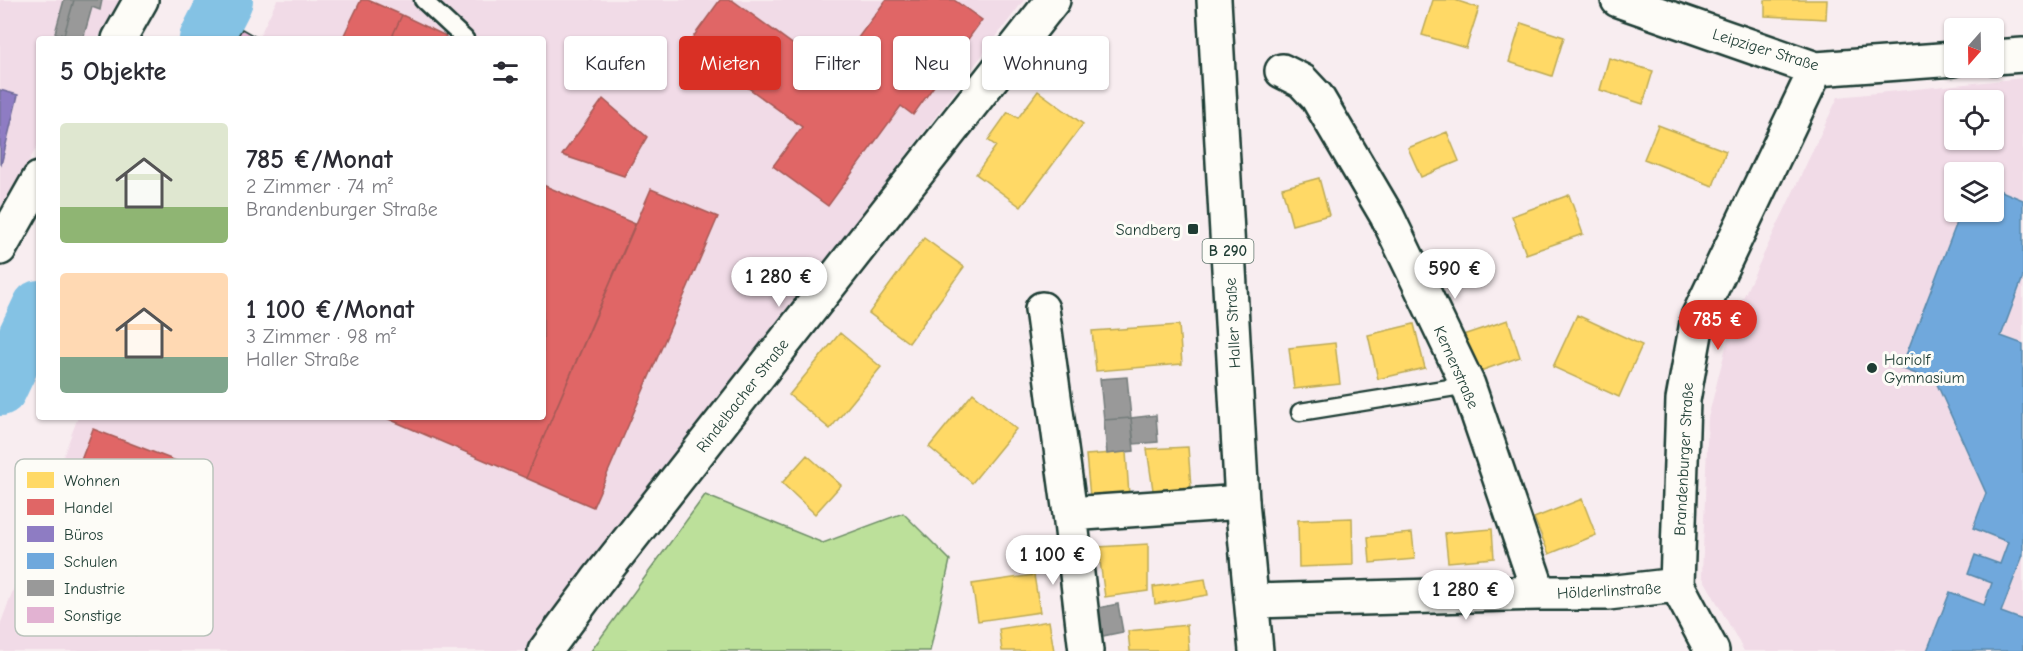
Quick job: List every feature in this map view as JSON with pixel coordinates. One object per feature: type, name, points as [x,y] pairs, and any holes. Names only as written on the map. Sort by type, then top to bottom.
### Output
[{"type":"street","points":[[121,36],[141,0]]},
{"type":"street","name":"Rindelbacher Straße","points":[[545,651],[597,581],[1053,0]]},
{"type":"street","name":"Haller Straße","points":[[1214,0],[1242,502],[1256,651]]},
{"type":"street","name":"Leipziger Straße","points":[[1618,0],[1816,69],[1944,60]]},
{"type":"street","points":[[2004,56],[2023,54]]},
{"type":"street","name":"Brandenburger Straße","points":[[1712,651],[1677,585],[1683,400],[1698,316],[1816,69]]},
{"type":"street","name":"Kernerstraße","points":[[1282,71],[1302,81],[1317,97],[1387,216],[1468,385],[1539,593]]},
{"type":"street","points":[[0,248],[36,184]]},
{"type":"street","points":[[1042,309],[1086,651]]},
{"type":"street","points":[[1070,514],[1242,502]]},
{"type":"street","name":"Hölderlinstraße","points":[[1252,601],[1608,593],[1677,585]]},
{"type":"lane","points":[[423,0],[462,36]]},
{"type":"lane","points":[[1300,412],[1468,385]]},
{"type":"shaded area","points":[[0,0],[121,0],[100,36],[36,36],[36,148],[0,214]]},
{"type":"shaded area","points":[[277,0],[1024,0],[997,36],[982,36],[982,55],[970,71],[970,36],[893,36],[893,90],[956,90],[644,502],[542,651],[0,651],[0,625],[15,585],[15,636],[213,636],[213,459],[62,459],[77,420],[546,420],[546,36],[259,36]]},
{"type":"shaded area","name":"Hariolf Gymnasium","points":[[2023,78],[2023,651],[1744,651],[1702,576],[1708,418],[1733,319],[1838,97]]},
{"type":"green space","points":[[705,495],[823,543],[903,513],[950,560],[930,651],[591,651]]},
{"type":"building: Wohnen","points":[[1433,0],[1455,0],[1479,8],[1466,48],[1422,35]]},
{"type":"building: Wohnen","points":[[1765,0],[1827,0],[1826,19],[1765,16]]},
{"type":"building: Wohnen","points":[[1521,23],[1564,37],[1552,76],[1509,62]]},
{"type":"building: Wohnen","points":[[1609,58],[1653,71],[1643,104],[1600,90]]},
{"type":"building: Wohnen","points":[[1038,91],[1083,124],[1021,207],[976,174],[996,146],[988,140],[1008,112],[1018,118]]},
{"type":"building: Wohnen","points":[[1658,125],[1726,151],[1713,186],[1644,159]]},
{"type":"building: Wohnen","points":[[1447,132],[1459,161],[1421,177],[1408,148]]},
{"type":"building: Wohnen","points":[[1319,178],[1329,215],[1292,225],[1282,188]]},
{"type":"building: Wohnen","points":[[1569,195],[1583,234],[1526,254],[1512,216]]},
{"type":"building: Wohnen","points":[[924,238],[964,267],[909,343],[869,313]]},
{"type":"building: Wohnen","points":[[1577,315],[1642,345],[1619,397],[1553,367]]},
{"type":"building: Wohnen","points":[[1508,320],[1520,357],[1469,375],[1457,337]]},
{"type":"building: Wohnen","points":[[1414,324],[1425,368],[1378,379],[1368,335]]},
{"type":"building: Wohnen","points":[[1179,325],[1182,364],[1096,371],[1092,331]]},
{"type":"building: Wohnen","points":[[840,333],[881,367],[830,429],[789,395]]},
{"type":"building: Wohnen","points":[[1335,343],[1340,384],[1294,389],[1289,348]]},
{"type":"building: Wohnen","points":[[973,393],[1016,429],[972,483],[929,447]]},
{"type":"building: Wohnen","points":[[1188,447],[1191,487],[1153,490],[1147,449]]},
{"type":"building: Wohnen","points":[[1126,452],[1129,495],[1090,497],[1086,455]]},
{"type":"building: Wohnen","points":[[807,455],[841,485],[815,514],[782,483]]},
{"type":"building: Wohnen","points":[[1582,499],[1596,535],[1549,554],[1534,518]]},
{"type":"building: Wohnen","points":[[1352,518],[1353,565],[1299,567],[1298,520]]},
{"type":"building: Wohnen","points":[[1492,529],[1494,558],[1448,562],[1445,533]]},
{"type":"building: Wohnen","points":[[1412,533],[1415,559],[1370,563],[1368,537]]},
{"type":"building: Wohnen","points":[[1148,544],[1148,591],[1105,597],[1098,547]]},
{"type":"building: Wohnen","points":[[1034,575],[1040,612],[978,621],[972,584]]},
{"type":"building: Wohnen","points":[[1205,579],[1208,595],[1155,604],[1153,587]]},
{"type":"building: Wohnen","points":[[1049,621],[1054,651],[1002,651],[999,629]]},
{"type":"building: Wohnen","points":[[1187,625],[1189,651],[1130,651],[1128,631]]},
{"type":"building: Handel","points":[[361,0],[368,0],[402,15],[392,36],[343,36]]},
{"type":"building: Handel","points":[[720,0],[732,0],[793,45],[793,90],[881,90],[881,36],[859,36],[886,0],[954,0],[982,20],[970,37],[893,36],[893,90],[931,90],[913,115],[901,106],[828,206],[773,166],[802,127],[751,90],[781,90],[781,36],[694,36]]},
{"type":"building: Handel","points":[[402,15],[446,36],[392,36]]},
{"type":"building: Handel","points":[[603,99],[647,137],[624,176],[562,155]]},
{"type":"building: Handel","points":[[546,186],[635,224],[526,478],[391,420],[546,420]]},
{"type":"building: Handel","points":[[651,189],[718,217],[593,507],[526,478]]},
{"type":"building: Handel","points":[[93,429],[171,459],[81,459]]},
{"type":"building: Büros","points":[[0,90],[18,95],[1,165],[0,164]]},
{"type":"building: Schulen","points":[[2004,192],[2023,200],[2023,277],[2001,336],[2023,344],[2023,555],[2001,612],[2023,620],[2023,651],[1927,651],[1950,592],[1984,605],[1992,583],[1968,574],[1975,555],[2000,564],[2008,542],[1973,528],[1986,493],[1936,382],[1901,368],[1957,222],[2004,222]]},
{"type":"building: Industrie","points":[[64,0],[74,0],[64,35],[55,33]]},
{"type":"building: Industrie","points":[[74,0],[102,0],[100,10],[92,7],[84,36],[64,35]]},
{"type":"building: Industrie","points":[[1127,377],[1131,418],[1104,420],[1100,379]]},
{"type":"building: Industrie","points":[[1156,415],[1158,442],[1134,444],[1131,418]]},
{"type":"building: Industrie","points":[[1131,418],[1134,451],[1107,454],[1104,420]]},
{"type":"building: Industrie","points":[[1118,604],[1123,632],[1098,637],[1093,609]]},
{"type":"building: Sonstige","points":[[242,29],[254,36],[238,36]]},
{"type":"waterway","points":[[208,36],[226,0]]},
{"type":"waterway","points":[[0,389],[36,313]]},
{"type":"place","name":"Sandberg","points":[[1193,229]]},
{"type":"place","name":"Hariolf Gymnasium","points":[[1872,368]]}]
